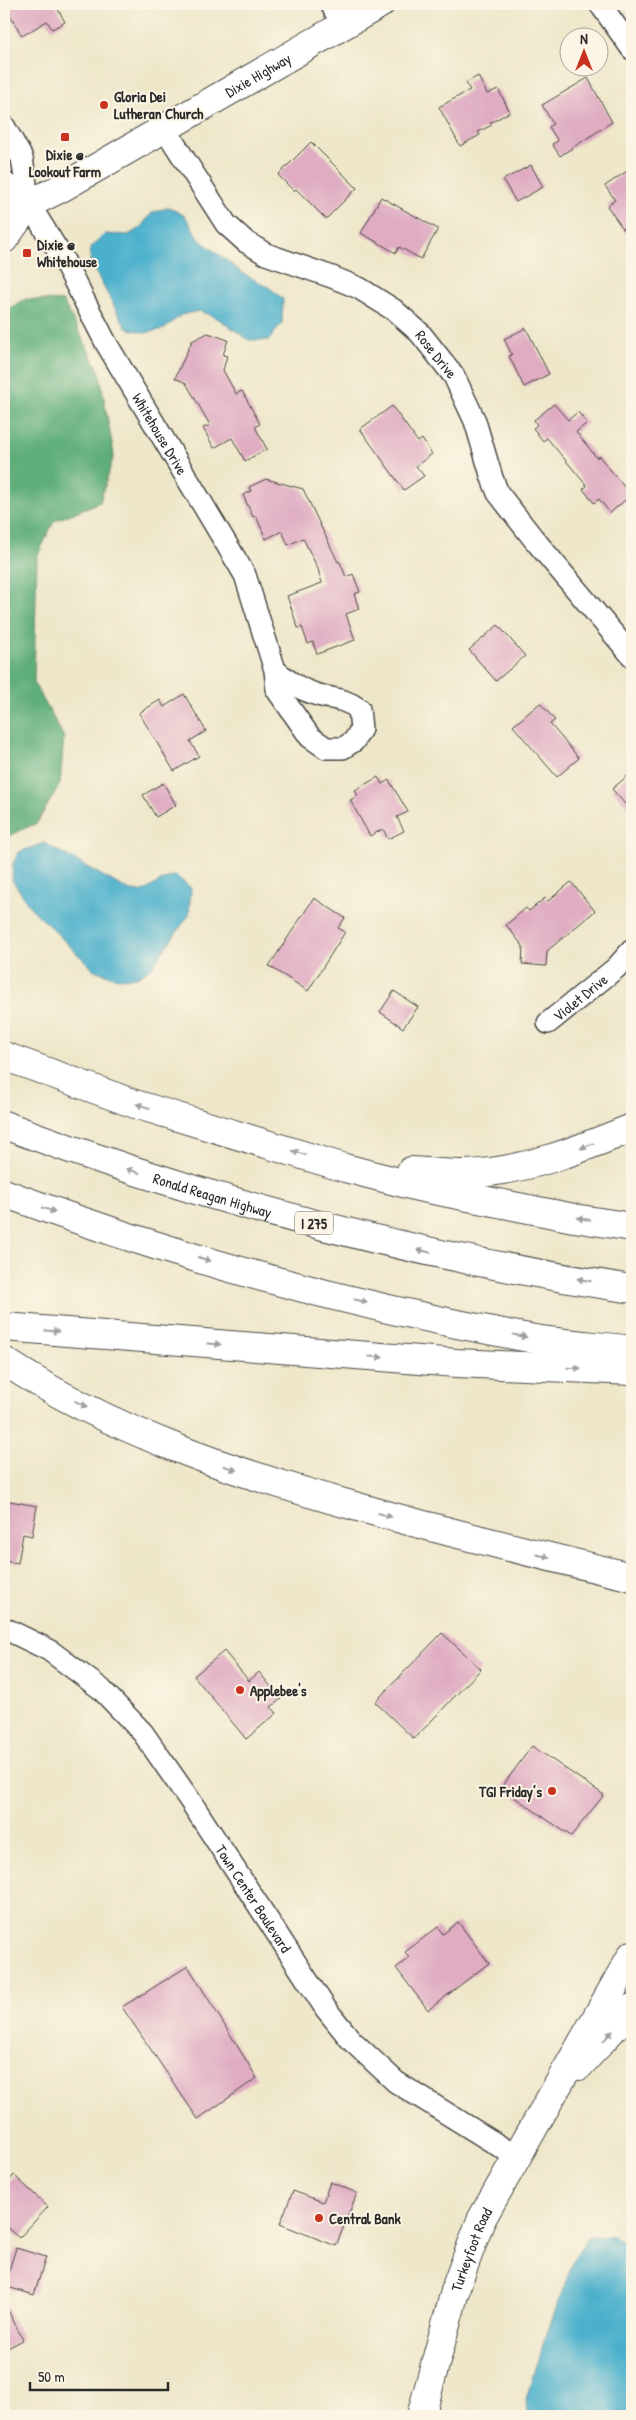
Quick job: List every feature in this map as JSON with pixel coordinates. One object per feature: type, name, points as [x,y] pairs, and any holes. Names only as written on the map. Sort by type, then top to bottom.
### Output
[{"type":"main road","name":"Dixie Highway","points":[[4,239],[17,205],[165,129],[337,15],[380,4]]},
{"type":"main road","points":[[4,1038],[70,1080]]},
{"type":"main road","points":[[4,1056],[135,1104],[346,1168],[418,1187],[574,1218],[632,1226]]},
{"type":"main road","name":"Ronald Reagan Highway","points":[[4,1125],[82,1154],[199,1192],[352,1234],[438,1254],[632,1289]]},
{"type":"main road","points":[[346,1168],[465,1174],[496,1171],[528,1165],[568,1154],[632,1128]]},
{"type":"main road","points":[[4,1193],[74,1220],[162,1248],[332,1294],[536,1339],[632,1350]]},
{"type":"main road","points":[[4,1328],[456,1363],[632,1370]]},
{"type":"main road","points":[[4,1361],[37,1382],[106,1417],[202,1458],[278,1485],[453,1534],[632,1577]]},
{"type":"main road","name":"Turkeyfoot Road","points":[[421,2416],[457,2284],[481,2220],[632,1955]]},
{"type":"main road","name":"Turkeyfoot Road","points":[[550,2096],[632,2008]]},
{"type":"street","points":[[600,4],[632,49]]},
{"type":"street","points":[[4,126],[22,158],[17,205]]},
{"type":"street","name":"Rose Drive","points":[[165,129],[226,224],[246,242],[266,254],[359,288],[394,310],[420,333],[454,376],[475,421],[498,493],[533,538],[632,656]]},
{"type":"street","points":[[4,182],[17,205]]},
{"type":"street","name":"Whitehouse Drive","points":[[17,205],[63,259],[111,352],[246,575],[275,670]]},
{"type":"street","name":"Violet Drive","points":[[548,1023],[616,968],[632,950]]},
{"type":"street","name":"Town Center Boulevard","points":[[4,1628],[49,1650],[102,1689],[144,1733],[192,1802],[326,2009],[350,2040],[396,2082],[517,2157]]},
{"type":"green space","points":[[26,299],[63,301],[99,370],[114,455],[100,502],[54,521],[37,557],[34,683],[64,737],[60,784],[37,823],[4,838],[4,311]]},
{"type":"water","points":[[169,207],[185,216],[200,240],[244,274],[270,288],[283,299],[282,323],[269,340],[249,340],[217,318],[199,311],[181,315],[164,329],[145,333],[126,328],[90,262],[91,247],[105,234],[128,235],[139,229],[152,213]]},
{"type":"water","points":[[44,843],[130,891],[143,892],[162,880],[175,875],[191,888],[189,915],[151,968],[137,977],[117,978],[94,970],[31,908],[12,880],[13,864],[19,852]]},
{"type":"water","points":[[589,2236],[614,2237],[632,2247],[632,2416],[610,2413],[588,2416],[527,2416],[526,2399],[538,2358],[575,2256]]},
{"type":"building","points":[[4,4],[55,4],[65,22],[52,29],[47,21],[22,36]]},
{"type":"building","points":[[478,76],[487,94],[498,89],[510,112],[478,132],[480,135],[460,146],[439,107],[470,90],[466,83]]},
{"type":"building","points":[[588,78],[612,122],[560,156],[552,144],[558,141],[549,127],[553,124],[542,105]]},
{"type":"building","points":[[311,142],[357,188],[326,219],[296,189],[294,191],[278,175]]},
{"type":"building","points":[[531,165],[543,187],[516,202],[503,180]]},
{"type":"building","points":[[627,171],[632,179],[632,242],[607,206],[615,200],[605,186]]},
{"type":"building","points":[[381,197],[438,229],[421,259],[399,247],[396,253],[361,233]]},
{"type":"building","points":[[526,328],[549,374],[524,387],[509,356],[512,355],[504,339]]},
{"type":"building","points":[[208,333],[228,340],[223,355],[227,356],[223,370],[236,394],[242,391],[260,424],[255,427],[267,449],[245,461],[232,438],[214,448],[203,428],[210,425],[186,383],[175,378],[192,341]]},
{"type":"building","points":[[554,404],[568,420],[578,412],[587,423],[576,432],[597,458],[599,456],[631,495],[610,513],[599,499],[594,503],[583,489],[587,486],[547,438],[543,441],[533,428],[537,425],[534,420]]},
{"type":"building","points":[[392,406],[418,442],[422,439],[432,454],[416,466],[424,476],[404,490],[360,429]]},
{"type":"building","points":[[266,479],[303,489],[346,577],[353,574],[360,592],[354,594],[359,609],[346,614],[355,640],[317,654],[313,642],[308,644],[302,627],[298,628],[287,596],[322,583],[318,569],[303,538],[288,545],[282,531],[266,539],[256,516],[253,517],[243,495],[251,491],[249,487]]},
{"type":"building","points":[[498,625],[525,656],[496,681],[469,650]]},
{"type":"building","points":[[184,694],[206,731],[190,741],[199,756],[174,771],[139,713],[160,700],[164,707]]},
{"type":"building","points":[[540,703],[555,720],[550,724],[579,758],[557,777],[513,726]]},
{"type":"building","points":[[632,772],[632,812],[612,789]]},
{"type":"building","points":[[378,777],[382,784],[389,780],[408,812],[397,817],[404,831],[388,839],[383,829],[370,836],[350,800],[358,796],[355,790]]},
{"type":"building","points":[[163,783],[176,805],[156,817],[143,795]]},
{"type":"building","points":[[571,882],[595,911],[547,951],[546,966],[522,964],[523,946],[506,925],[526,908],[529,911],[545,898],[548,901]]},
{"type":"building","points":[[314,898],[345,918],[338,928],[345,932],[308,991],[269,966]]},
{"type":"building","points":[[394,991],[418,1007],[403,1028],[380,1012]]},
{"type":"building","points":[[4,1500],[37,1506],[32,1536],[23,1534],[18,1563],[4,1561]]},
{"type":"building","points":[[442,1633],[481,1669],[414,1739],[375,1702]]},
{"type":"building","name":"Applebee's","points":[[224,1651],[249,1681],[259,1672],[281,1699],[271,1707],[277,1713],[246,1739],[194,1676]]},
{"type":"building","name":"TGI Friday’s","points":[[532,1746],[604,1795],[571,1836],[501,1788]]},
{"type":"building","points":[[458,1922],[489,1963],[428,2010],[396,1968],[409,1958],[405,1952],[438,1927],[443,1934]]},
{"type":"building","points":[[188,1966],[257,2078],[198,2119],[122,2007]]},
{"type":"building","points":[[14,2175],[48,2207],[19,2238],[4,2225],[4,2187]]},
{"type":"building","points":[[330,2182],[357,2193],[336,2246],[280,2224],[293,2191],[323,2202]]},
{"type":"building","points":[[16,2248],[46,2257],[34,2295],[4,2286]]},
{"type":"building","points":[[4,2302],[23,2340],[4,2350]]},
{"type":"place","name":"Gloria Dei Lutheran Church","points":[[104,105]]},
{"type":"place","name":"Dixie @ Lookout Farm","points":[[65,137]]},
{"type":"place","name":"Dixie @ Whitehouse","points":[[27,253]]},
{"type":"place","name":"Applebee's","points":[[240,1690]]},
{"type":"place","name":"TGI Friday’s","points":[[552,1791]]},
{"type":"place","name":"Central Bank","points":[[319,2218]]}]
